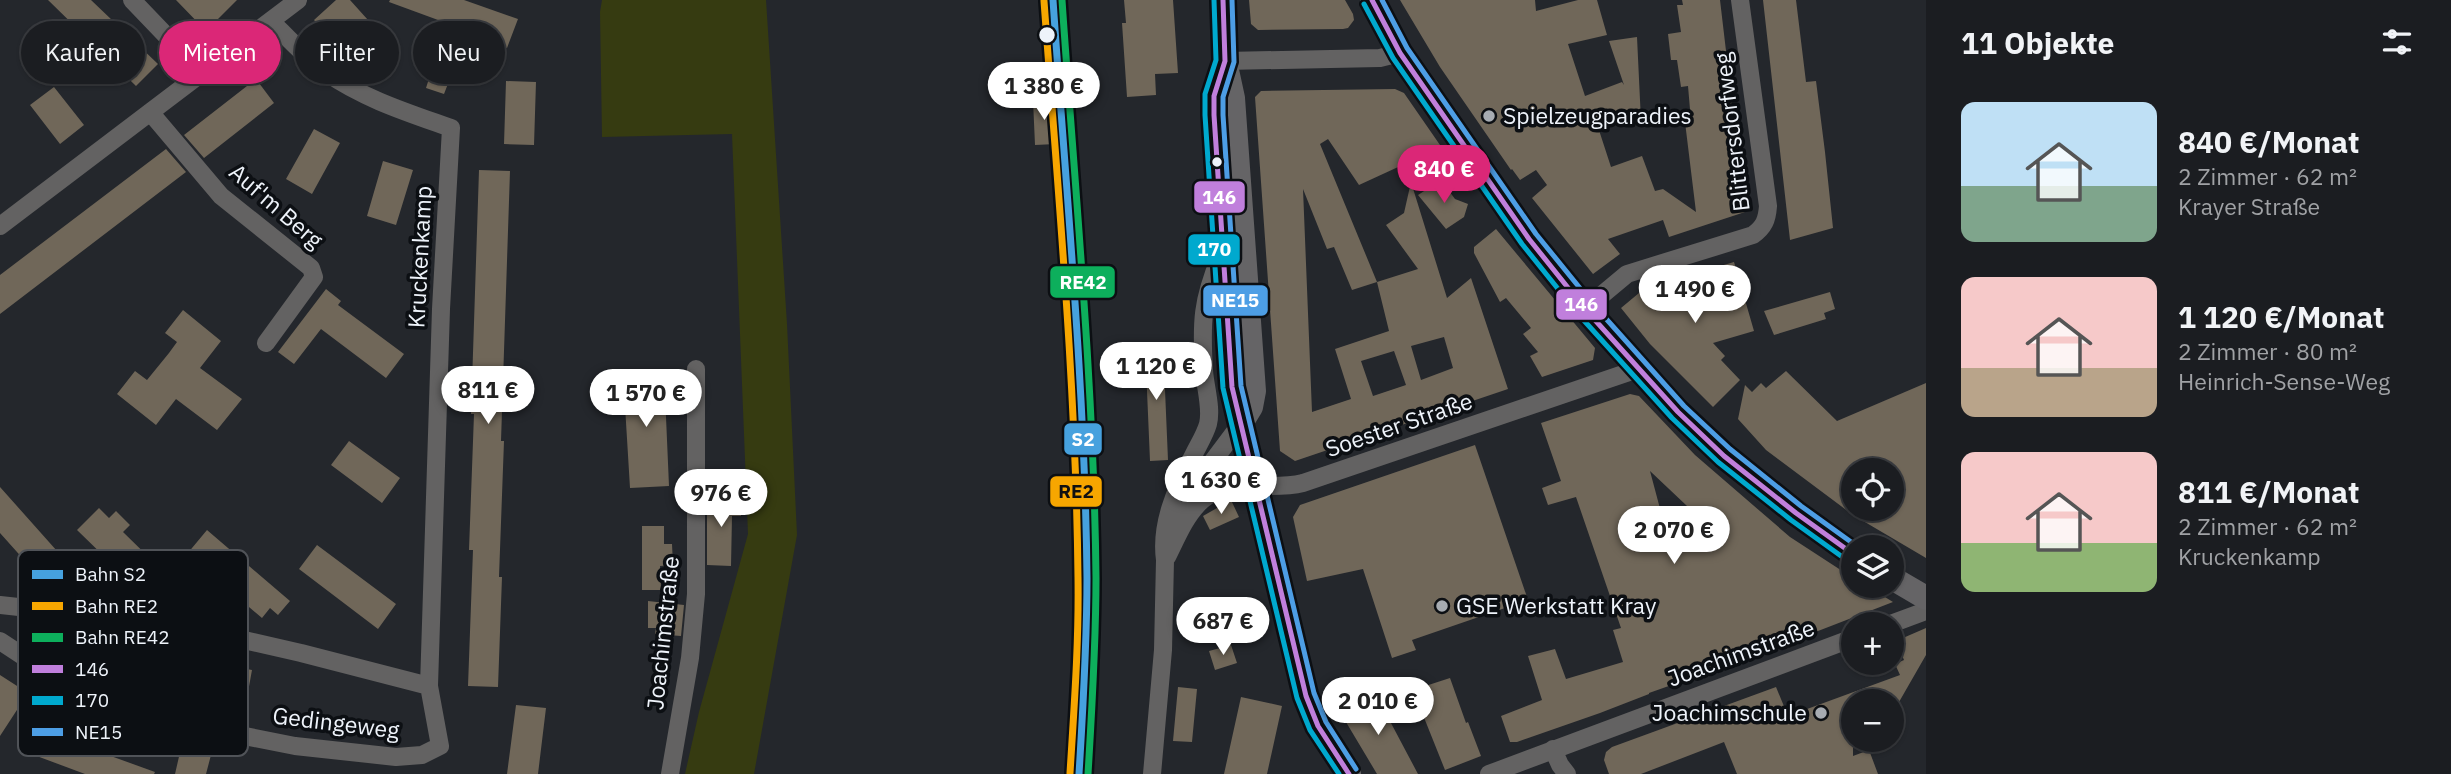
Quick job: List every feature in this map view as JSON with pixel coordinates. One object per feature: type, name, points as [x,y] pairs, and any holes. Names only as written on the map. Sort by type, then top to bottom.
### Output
[{"type":"main road","points":[[1223,0],[1225,61],[1233,98],[1254,391],[1251,407],[1240,425]]},
{"type":"main road","points":[[1372,0],[1400,53],[1529,239],[1585,309],[1678,412],[1741,471],[1841,545]]},
{"type":"main road","points":[[1225,61],[1213,107],[1232,387],[1306,696],[1318,726],[1349,774]]},
{"type":"main road","points":[[1904,585],[1926,598]]},
{"type":"street","points":[[132,0],[159,28]]},
{"type":"street","points":[[271,21],[298,0]]},
{"type":"street","name":"Blittersdorfweg","points":[[1585,309],[1627,274],[1752,235],[1762,229],[1768,218],[1740,0]]},
{"type":"street","name":"Kruckenkamp","points":[[281,31],[303,54],[329,74],[393,107],[452,128],[440,309],[429,687]]},
{"type":"street","points":[[1225,61],[1380,58],[1400,53]]},
{"type":"street","points":[[0,226],[185,84]]},
{"type":"street","name":"Auf'm Berg","points":[[150,111],[221,196],[311,268],[314,277],[309,288],[266,343]]},
{"type":"street","name":"Soester Straße","points":[[1152,774],[1163,650],[1163,547],[1166,523],[1175,494],[1209,420],[1202,313],[1208,286],[1222,253]]},
{"type":"street","name":"Joachimstraße","points":[[670,774],[690,658],[696,594],[696,369]]},
{"type":"street","name":"Soester Straße","points":[[1165,560],[1188,514],[1202,499],[1227,488],[1303,484],[1638,369]]},
{"type":"street","name":"Soester Straße","points":[[1165,560],[1178,513],[1189,493],[1240,425]]},
{"type":"street","points":[[0,606],[18,608]]},
{"type":"street","points":[[1904,619],[1926,611]]},
{"type":"street","name":"Gedingeweg","points":[[0,641],[18,653]]},
{"type":"street","points":[[248,641],[429,687]]},
{"type":"street","name":"Joachimstraße","points":[[1489,774],[1841,642]]},
{"type":"street","name":"Gedingeweg","points":[[248,737],[295,746],[396,757],[422,755],[440,746],[429,687]]},
{"type":"street","points":[[1553,749],[1567,774]]},
{"type":"green space","points":[[602,0],[766,0],[787,324],[797,535],[754,774],[685,774],[699,712],[748,534],[732,134],[602,137]]},
{"type":"building","points":[[48,0],[91,0],[113,21],[69,21]]},
{"type":"building","points":[[176,0],[237,0],[216,21],[196,21]]},
{"type":"building","points":[[336,0],[350,0],[368,20],[315,21]]},
{"type":"building","points":[[464,0],[518,19],[507,48],[505,21],[441,21],[389,2]]},
{"type":"building","points":[[1124,0],[1173,0],[1178,73],[1155,74],[1156,95],[1127,97],[1122,23],[1126,23]]},
{"type":"building","points":[[1249,0],[1345,0],[1354,20],[1348,28],[1343,29],[1258,30],[1251,24]]},
{"type":"building","points":[[1400,0],[1535,0],[1536,11],[1578,0],[1597,0],[1607,35],[1568,44],[1585,96],[1622,82],[1624,85],[1609,41],[1637,37],[1641,121],[1636,122],[1633,112],[1597,124],[1611,167],[1642,156],[1655,191],[1663,189],[1696,212],[1685,122],[1691,121],[1688,86],[1681,87],[1677,60],[1671,60],[1668,34],[1681,32],[1677,5],[1683,5],[1682,0],[1720,0],[1745,212],[1669,237],[1663,220],[1608,239],[1620,254],[1593,274],[1532,198],[1547,185],[1536,170],[1520,180],[1511,170],[1440,67]]},
{"type":"building","points":[[1763,0],[1796,0],[1806,82],[1816,81],[1825,152],[1833,228],[1790,240]]},
{"type":"building","points":[[145,52],[158,64],[145,77]]},
{"type":"building","points":[[506,81],[536,82],[534,145],[504,144]]},
{"type":"building","points":[[250,84],[260,84],[274,103],[204,158],[184,135]]},
{"type":"building","points":[[427,84],[448,84],[444,94],[426,88]]},
{"type":"building","points":[[54,87],[84,125],[60,144],[30,105]]},
{"type":"building","points":[[1395,89],[1404,93],[1449,158],[1431,165],[1437,174],[1418,175],[1409,162],[1359,185],[1328,139],[1320,144],[1377,282],[1418,269],[1386,225],[1404,213],[1411,182],[1447,298],[1471,278],[1508,389],[1295,461],[1280,451],[1255,97],[1261,91]],"holes":[[[1303,189],[1327,249],[1334,247],[1352,290],[1377,282],[1389,331],[1335,349],[1351,399],[1312,412]],[[1444,337],[1453,368],[1421,380],[1411,346]],[[1394,351],[1406,385],[1373,396],[1361,361]]]},
{"type":"building","points":[[1054,99],[1056,144],[1035,145],[1033,100]]},
{"type":"building","points":[[314,129],[340,143],[312,194],[286,179]]},
{"type":"building","points":[[166,149],[186,172],[0,314],[0,275]]},
{"type":"building","points":[[383,161],[413,170],[396,225],[367,216]]},
{"type":"building","points":[[479,170],[510,171],[501,441],[504,441],[498,687],[468,686],[473,550],[469,550],[474,414],[471,414]]},
{"type":"building","points":[[1441,180],[1455,199],[1468,204],[1464,217],[1446,229],[1418,195]]},
{"type":"building","points":[[1496,229],[1595,348],[1593,360],[1542,377],[1530,356],[1538,352],[1523,334],[1531,328],[1506,298],[1500,302],[1474,253],[1474,247]]},
{"type":"building","points":[[1734,262],[1754,331],[1713,343],[1725,356],[1721,360],[1740,380],[1713,407],[1650,344],[1621,308],[1645,288]]},
{"type":"building","points":[[326,289],[341,301],[338,305],[404,354],[386,378],[321,329],[294,364],[278,352]]},
{"type":"building","points":[[1830,292],[1835,309],[1824,313],[1826,319],[1774,335],[1764,311]]},
{"type":"building","points":[[183,310],[221,341],[200,368],[242,399],[217,430],[176,399],[156,425],[117,394],[135,371],[147,380],[169,353],[177,342],[165,333]]},
{"type":"building","points":[[1163,343],[1168,460],[1150,461],[1145,344]]},
{"type":"building","points":[[664,371],[669,486],[630,488],[623,373]]},
{"type":"building","points":[[1786,371],[1837,421],[1926,383],[1926,558],[1904,545],[1904,535],[1887,535],[1863,521],[1904,521],[1904,458],[1841,458],[1841,506],[1766,450],[1738,419],[1745,385],[1752,392],[1761,383],[1766,388]]},
{"type":"building","points":[[1630,394],[1639,396],[1695,455],[1790,537],[1841,570],[1841,598],[1886,598],[1893,602],[1867,612],[1841,612],[1841,622],[1600,713],[1517,742],[1510,742],[1501,716],[1542,700],[1528,656],[1555,649],[1566,679],[1623,662],[1613,630],[1621,628],[1576,497],[1548,505],[1542,488],[1561,481],[1541,423]],"holes":[[[1650,471],[1705,523],[1691,540],[1670,546]]]},
{"type":"building","points":[[349,441],[400,478],[382,503],[331,465]]},
{"type":"building","points":[[1475,445],[1528,600],[1412,640],[1416,650],[1392,658],[1363,569],[1307,581],[1293,517],[1300,505]]},
{"type":"building","points":[[0,487],[56,550],[18,550],[18,553],[0,533]]},
{"type":"building","points":[[707,498],[741,498],[741,516],[732,516],[731,566],[707,565]]},
{"type":"building","points":[[1231,500],[1239,517],[1210,530],[1203,516]]},
{"type":"building","points":[[99,508],[109,518],[116,511],[130,525],[123,532],[141,550],[98,550],[77,530]]},
{"type":"building","points":[[642,526],[664,526],[664,544],[672,544],[673,565],[660,566],[661,590],[642,590]]},
{"type":"building","points":[[207,530],[230,550],[190,550]]},
{"type":"building","points":[[317,545],[396,604],[378,629],[299,569]]},
{"type":"building","points":[[248,565],[290,601],[278,615],[270,608],[262,618],[248,606]]},
{"type":"building","points":[[648,601],[684,605],[681,636],[655,634],[656,628],[648,628]]},
{"type":"building","points":[[1250,609],[1255,629],[1214,640],[1208,621]]},
{"type":"building","points":[[1926,628],[1926,655],[1904,693],[1904,689],[1862,689],[1904,675],[1904,638]]},
{"type":"building","points":[[1231,645],[1237,663],[1215,670],[1209,651]]},
{"type":"building","points":[[248,669],[252,670],[248,692]]},
{"type":"building","points":[[0,675],[18,687],[18,708],[0,736]]},
{"type":"building","points":[[1450,678],[1481,756],[1445,770],[1413,690]]},
{"type":"building","points":[[1178,687],[1197,689],[1192,742],[1173,741]]},
{"type":"building","points":[[1776,687],[1788,716],[1841,697],[1841,752],[1853,752],[1853,756],[1870,752],[1878,774],[1737,774],[1724,742],[1641,774],[1609,774],[1604,760],[1606,752],[1612,747]]},
{"type":"building","points":[[1374,691],[1418,774],[1377,774],[1340,712]]},
{"type":"building","points":[[1241,697],[1282,706],[1267,774],[1224,774]]},
{"type":"building","points":[[516,705],[546,708],[538,774],[507,774]]},
{"type":"building","points":[[37,756],[111,756],[155,772],[154,774],[85,774]]},
{"type":"building","points":[[179,756],[211,756],[206,774],[175,774]]},
{"type":"rail line","name":"S2","points":[[1053,0],[1083,433],[1087,578],[1079,774]]},
{"type":"rail line","name":"RE42","points":[[1062,0],[1092,433],[1096,578],[1088,774]]},
{"type":"rail line","name":"RE2","points":[[1044,1],[1066,289],[1077,505],[1078,626],[1070,773]]},
{"type":"transit line","name":"170","points":[[1214,0],[1216,60],[1205,94],[1205,115],[1223,388],[1297,698],[1310,730],[1339,774]]},
{"type":"transit line","name":"146","points":[[1223,0],[1225,61],[1214,96],[1214,115],[1232,387],[1306,696],[1318,726],[1349,774]]},
{"type":"transit line","name":"NE15","points":[[1232,0],[1234,62],[1223,97],[1223,115],[1241,386],[1314,693],[1326,722],[1356,769]]},
{"type":"transit line","name":"146","points":[[1372,0],[1400,53],[1529,239],[1585,309],[1678,412],[1724,456],[1841,545]]},
{"type":"transit line","name":"NE15","points":[[1382,0],[1407,48],[1536,234],[1592,303],[1684,406],[1730,449],[1841,535]]},
{"type":"transit line","name":"170","points":[[1364,4],[1393,58],[1522,244],[1579,315],[1672,418],[1718,462],[1841,556]]},
{"type":"place","name":"Spielzeugparadies","points":[[1489,116]]},
{"type":"place","name":"GSE Werkstatt Kray","points":[[1442,606]]},
{"type":"place","name":"Joachimschule","points":[[1821,713]]}]
